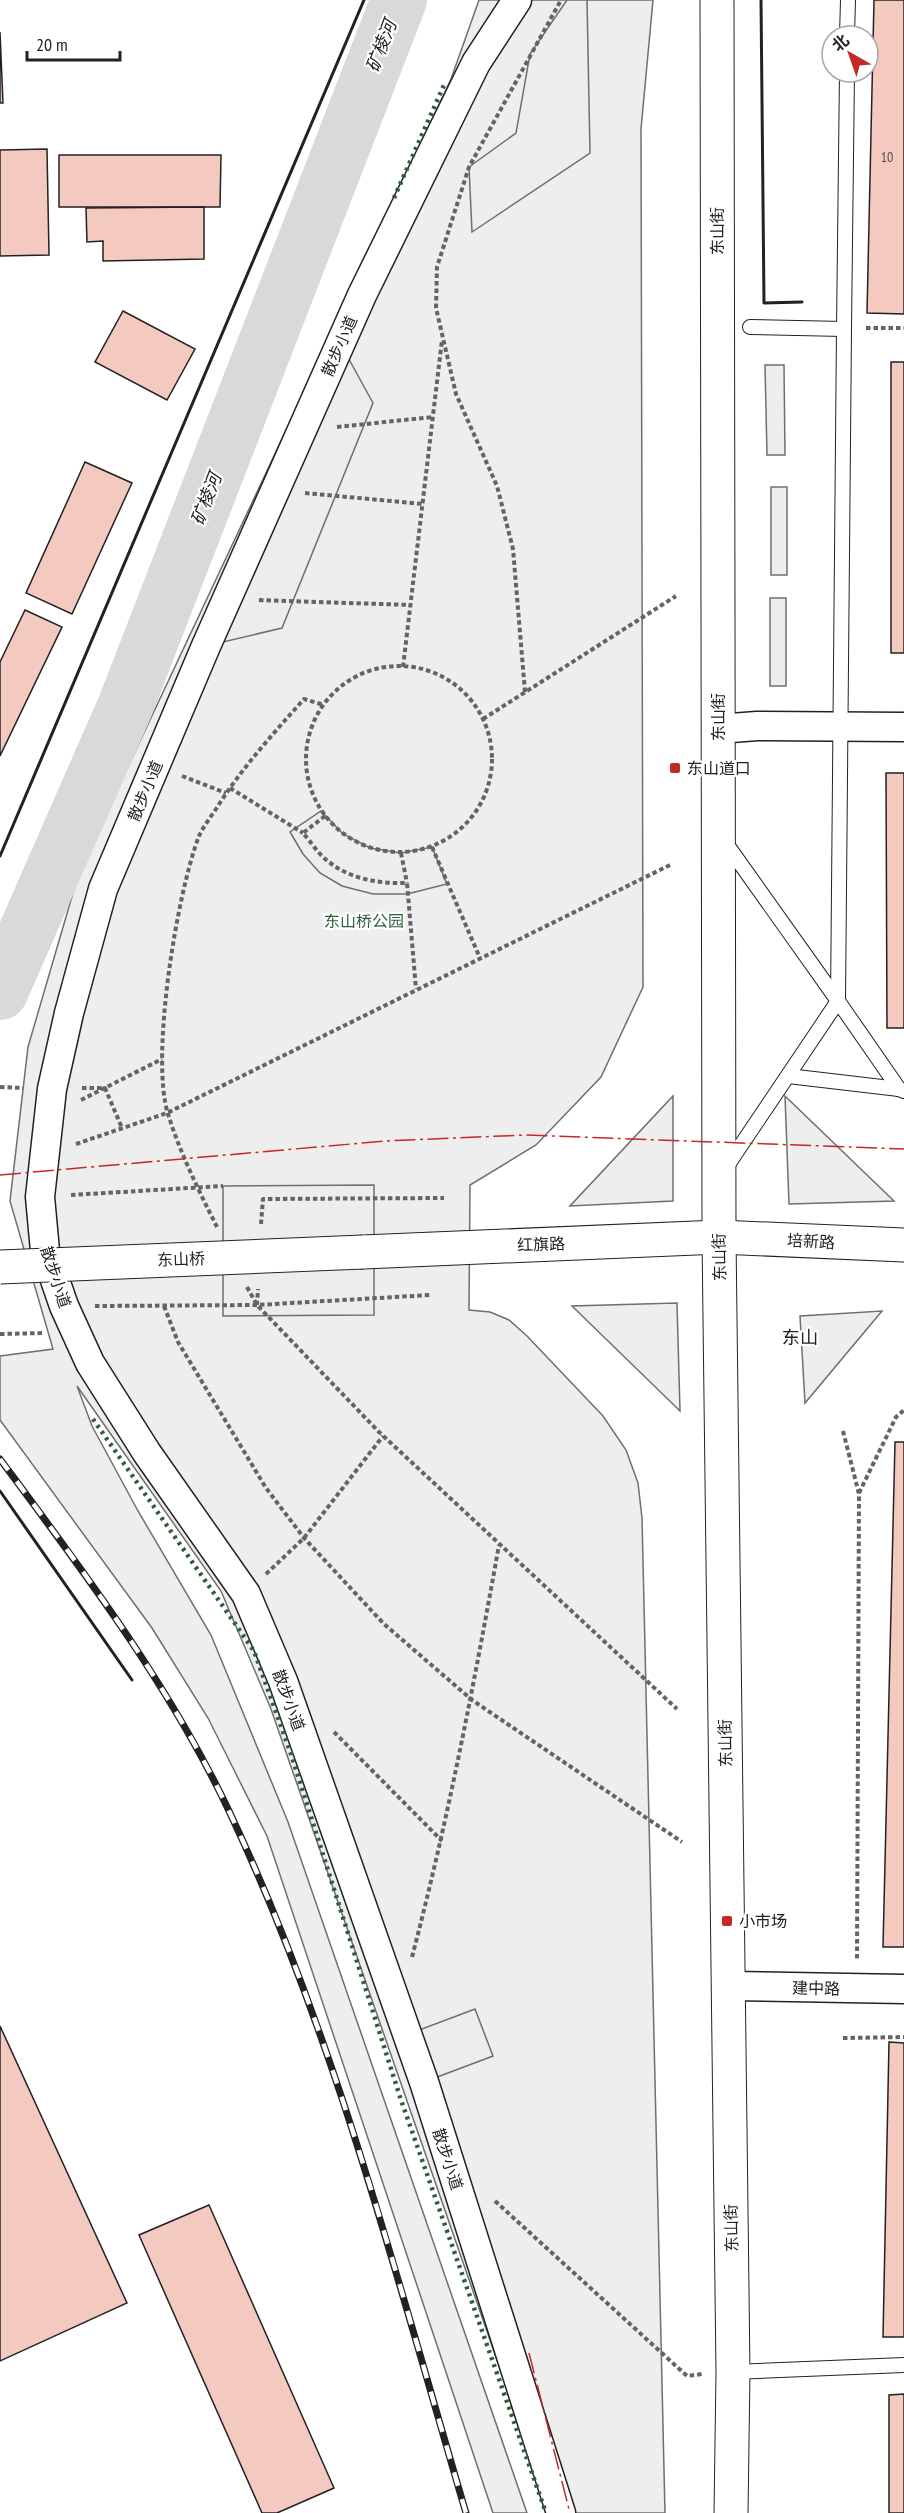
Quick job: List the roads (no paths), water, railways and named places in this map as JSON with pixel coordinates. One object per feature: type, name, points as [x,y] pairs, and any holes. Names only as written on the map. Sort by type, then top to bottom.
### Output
[{"type":"main road","name":"东山街","points":[[717,0],[719,1237],[733,2372],[730,2513]]},
{"type":"main road","name":"培新路","points":[[719,1237],[895,1242]]},
{"type":"main road","name":"红旗路","points":[[363,1252],[719,1237]]},
{"type":"main road","name":"东山桥","points":[[0,1267],[363,1252]]},
{"type":"street","name":"散步小道","points":[[517,0],[476,63],[362,295],[103,889],[69,1013],[48,1116],[40,1197],[45,1251],[64,1306],[90,1363],[147,1453],[246,1594],[283,1681],[398,2010],[561,2513]]},
{"type":"street","points":[[718,729],[757,726],[904,727]]},
{"type":"street","name":"建中路","points":[[728,1986],[904,1989]]},
{"type":"lane","points":[[847,24],[848,0]]},
{"type":"lane","points":[[719,1178],[838,1001],[847,84]]},
{"type":"lane","points":[[750,327],[844,328]]},
{"type":"lane","points":[[718,833],[902,1090]]},
{"type":"lane","points":[[788,1076],[902,1090]]},
{"type":"lane","points":[[733,2372],[904,2365]]},
{"type":"waterway","name":"矿棱河","points":[[0,992],[125,707],[399,0]]},
{"type":"railway","points":[[0,1459],[123,1629],[180,1718],[229,1811],[267,1896],[301,1982],[361,2157],[466,2513]]},
{"type":"place","name":"东山道口","points":[[675,768]]},
{"type":"place","name":"小市场","points":[[727,1921]]},
{"type":"district","name":"东山","points":[[800,1337]]},
{"type":"park label","name":"东山桥公园","points":[[364,921]]}]
